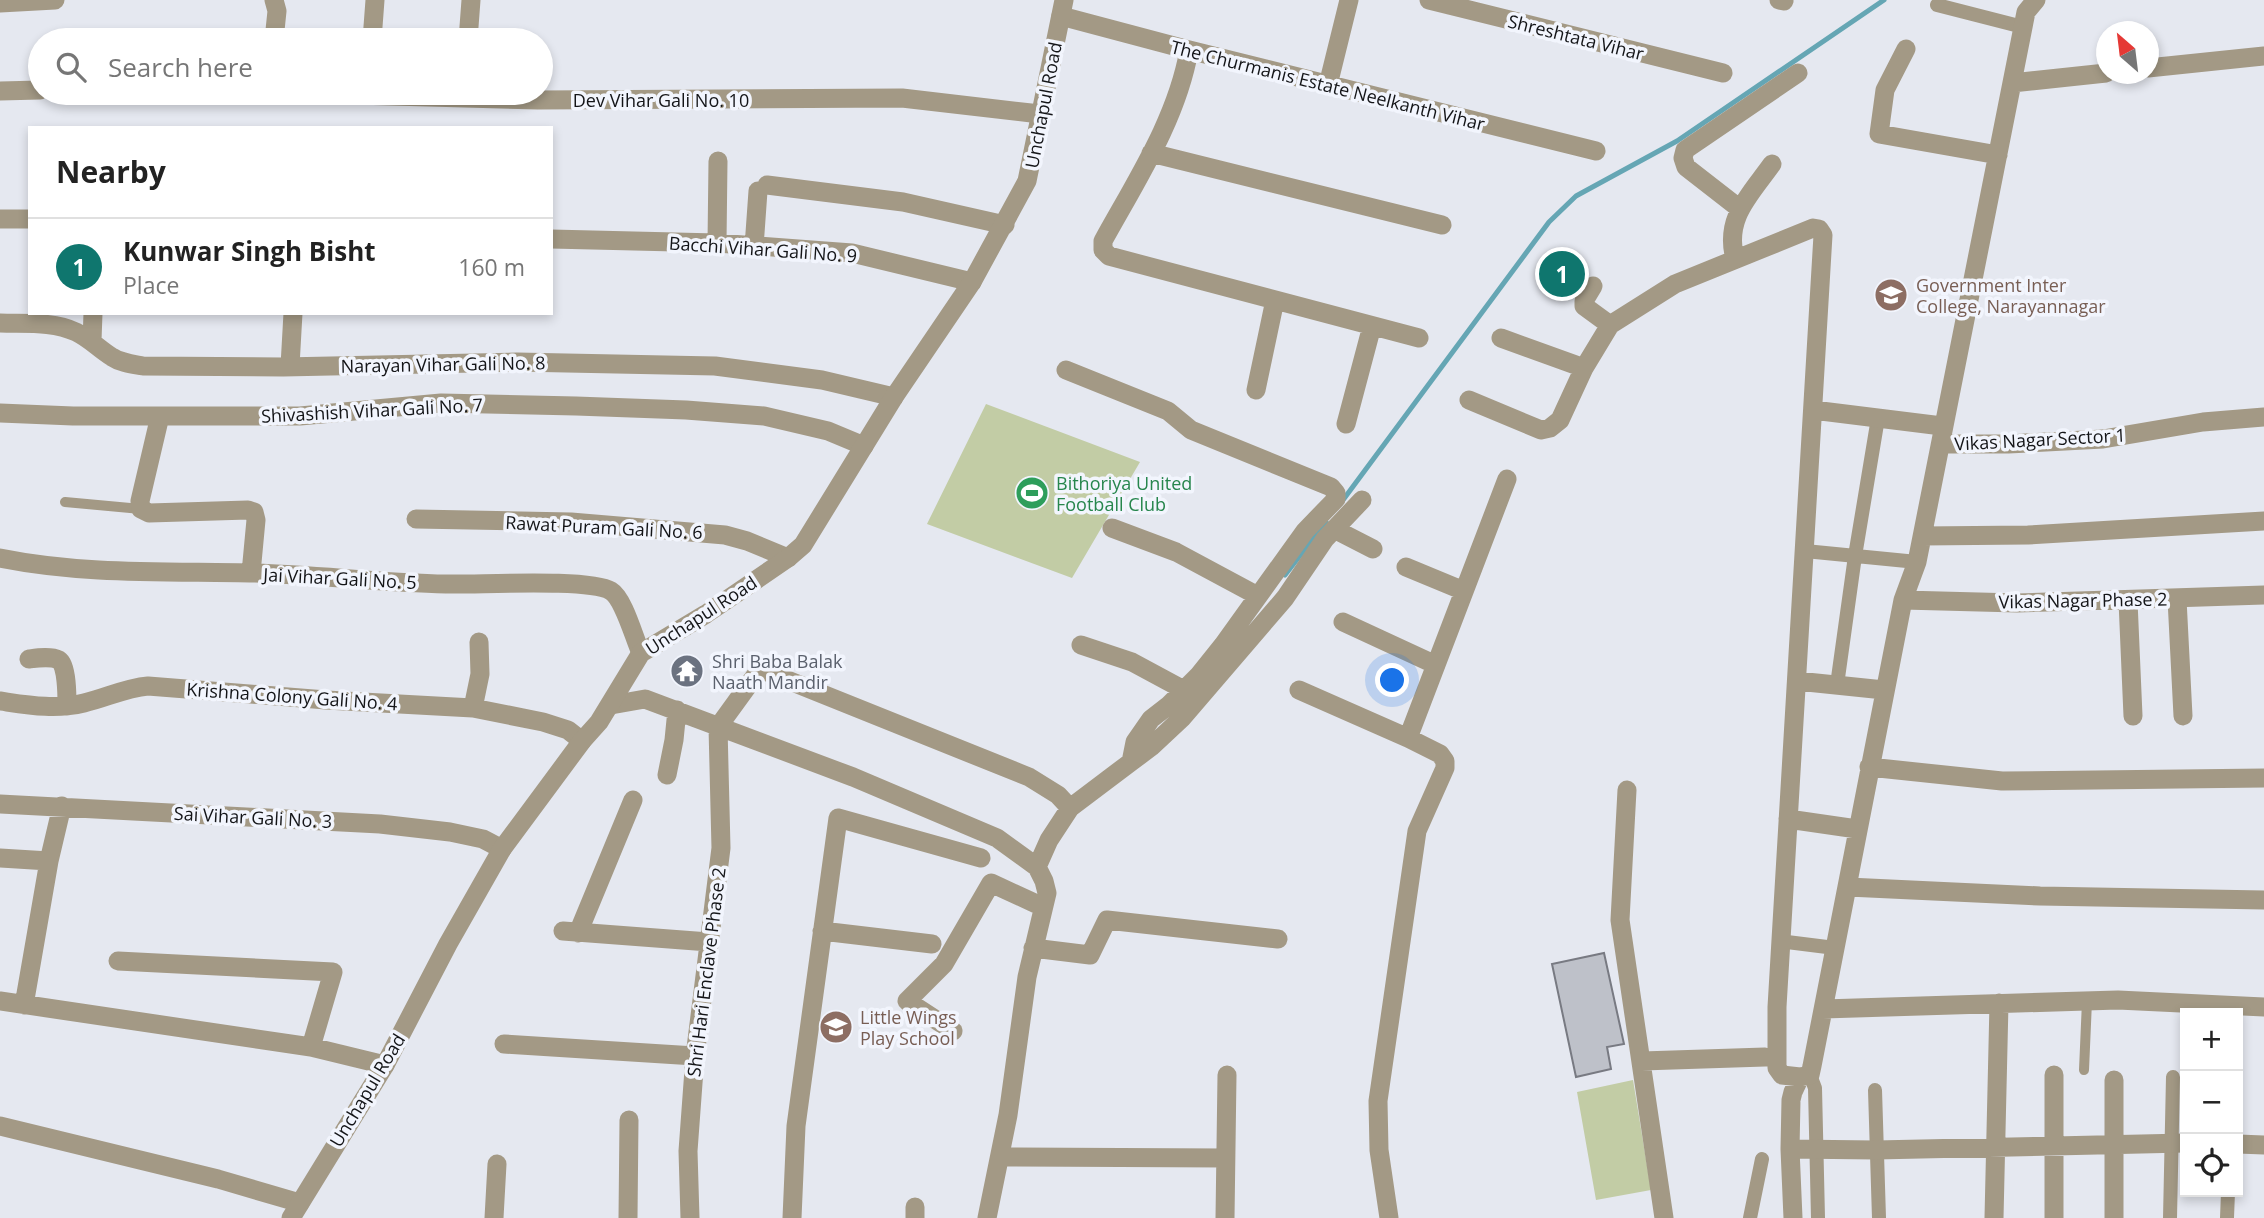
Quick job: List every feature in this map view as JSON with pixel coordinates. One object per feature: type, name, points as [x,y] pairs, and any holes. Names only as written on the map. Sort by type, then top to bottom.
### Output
[{"type":"street","points":[[0,3],[55,0]]},
{"type":"street","points":[[274,0],[277,11],[275,28]]},
{"type":"street","points":[[373,28],[375,0]]},
{"type":"street","points":[[469,28],[471,0]]},
{"type":"street","points":[[1328,85],[1349,0]]},
{"type":"street","name":"Shreshtata Vihar","points":[[1429,0],[1723,73]]},
{"type":"street","points":[[1793,1218],[1791,1100],[1793,1091],[1805,1076],[1823,1009],[1884,690],[1903,600],[1917,562],[2026,12],[2036,0]]},
{"type":"street","points":[[1937,5],[2023,27]]},
{"type":"street","name":"The Churmanis Estate Neelkanth Vihar","points":[[1062,8],[1189,50],[1596,151]]},
{"type":"street","name":"Unchapul Road","points":[[295,1211],[385,1065],[448,944],[502,849],[599,722],[641,653],[706,614],[803,545],[894,397],[972,282],[1027,181],[1062,8]]},
{"type":"street","points":[[1906,48],[1885,90],[1880,134],[1998,155]]},
{"type":"street","points":[[1189,50],[1184,79],[1151,153],[1103,241],[1102,250],[1109,256],[1419,338]]},
{"type":"street","points":[[2159,67],[2264,56]]},
{"type":"street","points":[[1740,209],[1686,167],[1683,158],[1685,150],[1798,73]]},
{"type":"street","points":[[2012,83],[2096,74]]},
{"type":"street","points":[[0,91],[28,90]]},
{"type":"street","name":"Dev Vihar Gali No. 10","points":[[553,97],[723,100],[902,98],[1040,114]]},
{"type":"street","points":[[1151,153],[1441,225]]},
{"type":"street","points":[[717,243],[718,161]]},
{"type":"street","points":[[1735,259],[1731,233],[1740,209],[1772,164]]},
{"type":"street","points":[[754,247],[762,188],[903,202],[1005,225]]},
{"type":"street","points":[[0,219],[28,219]]},
{"type":"street","points":[[1469,400],[1542,430],[1550,428],[1560,420],[1584,368],[1610,325],[1675,284],[1813,228],[1819,229],[1823,235],[1779,941],[1777,1068],[1782,1075],[1805,1076],[1815,1088],[1818,1218]]},
{"type":"street","name":"Bacchi Vihar Gali No. 9","points":[[553,239],[717,243],[852,253],[972,282]]},
{"type":"street","points":[[1592,286],[1584,306],[1610,325]]},
{"type":"street","points":[[1256,390],[1275,300]]},
{"type":"street","points":[[92,341],[93,315]]},
{"type":"street","points":[[290,366],[293,315]]},
{"type":"street","name":"Narayan Vihar Gali No. 8","points":[[0,323],[52,325],[74,331],[92,341],[111,357],[143,366],[517,362],[715,366],[822,380],[894,397]]},
{"type":"street","points":[[1346,424],[1371,326]]},
{"type":"street","points":[[1501,338],[1584,368]]},
{"type":"street","points":[[1066,370],[1168,411],[1191,430],[1331,487],[1336,493],[1336,499],[1305,531],[1223,645],[1184,690],[1151,719],[1135,741],[1131,762]]},
{"type":"street","name":"Shivashish Vihar Gali No. 7","points":[[0,413],[73,416],[300,416],[441,402],[686,410],[764,416],[828,431],[864,446]]},
{"type":"street","name":"Vikas Nagar Sector 1","points":[[1813,410],[1878,418],[1942,435],[2008,444],[2103,439],[2203,422],[2264,416]]},
{"type":"street","points":[[160,416],[140,501],[141,509],[149,513],[254,512],[256,520],[251,573]]},
{"type":"street","points":[[1837,685],[1878,418]]},
{"type":"street","points":[[1408,738],[1507,479]]},
{"type":"street","points":[[1037,867],[1049,840],[1070,808],[1151,747],[1190,709],[1285,598],[1325,539],[1362,500]]},
{"type":"street","name":"Rawat Puram Gali No. 6","points":[[416,519],[571,522],[725,535],[788,558]]},
{"type":"street","points":[[1922,536],[2028,536],[2264,521]]},
{"type":"street","points":[[1112,528],[1176,552],[1258,596]]},
{"type":"street","points":[[1334,529],[1373,549]]},
{"type":"street","points":[[1805,551],[1917,562]]},
{"type":"street","name":"Jai Vihar Gali No. 5","points":[[0,558],[96,570],[251,573],[445,584],[575,585],[602,588],[613,592],[641,653]]},
{"type":"street","points":[[1406,567],[1464,591]]},
{"type":"street","name":"Vikas Nagar Phase 2","points":[[1903,600],[2017,603],[2264,596]]},
{"type":"street","points":[[2177,598],[2183,716]]},
{"type":"street","points":[[2128,601],[2133,716]]},
{"type":"street","points":[[1343,622],[1436,665]]},
{"type":"street","points":[[473,708],[480,674],[479,642]]},
{"type":"street","points":[[1081,645],[1132,662],[1184,690]]},
{"type":"street","points":[[29,659],[52,658],[59,660],[64,666],[67,706]]},
{"type":"street","points":[[718,727],[760,669],[1029,777],[1058,795],[1070,808]]},
{"type":"street","points":[[1797,681],[1884,690]]},
{"type":"street","name":"Krishna Colony Gali No. 4","points":[[0,701],[40,707],[67,706],[86,703],[122,690],[148,686],[473,708],[543,722],[568,730],[582,741]]},
{"type":"street","points":[[1299,690],[1408,738],[1440,754],[1445,761],[1445,768],[1418,831],[1378,1101],[1379,1150],[1389,1218]]},
{"type":"street","points":[[611,705],[645,699],[677,709],[853,777],[998,838],[1037,867],[1047,893],[1027,977],[1008,1115],[987,1218]]},
{"type":"street","points":[[667,775],[677,709]]},
{"type":"street","name":"Shri Hari Enclave Phase 2","points":[[690,1218],[688,1151],[695,1056],[721,848],[718,727]]},
{"type":"street","points":[[1869,767],[2002,782],[2264,778]]},
{"type":"street","points":[[1627,790],[1620,920],[1664,1218]]},
{"type":"street","points":[[633,800],[570,932],[709,942]]},
{"type":"street","name":"Sai Vihar Gali No. 3","points":[[0,804],[380,824],[450,832],[483,839],[502,849]]},
{"type":"street","points":[[24,1006],[49,861],[62,806]]},
{"type":"street","points":[[792,1218],[796,1126],[838,818],[981,858]]},
{"type":"street","points":[[1788,819],[1857,829]]},
{"type":"street","points":[[0,858],[49,861]]},
{"type":"street","points":[[953,1031],[907,1001],[944,964],[991,883],[1043,907]]},
{"type":"street","points":[[1847,887],[2040,896],[2264,900]]},
{"type":"street","points":[[1033,948],[1090,955],[1107,919],[1278,939]]},
{"type":"street","points":[[822,931],[932,944]]},
{"type":"street","points":[[1779,941],[1835,948]]},
{"type":"street","points":[[118,961],[333,972],[311,1047]]},
{"type":"street","points":[[1823,1009],[2118,1000],[2264,1007]]},
{"type":"street","points":[[0,1002],[311,1047],[385,1065]]},
{"type":"street","points":[[1994,1218],[1999,1003]]},
{"type":"street","points":[[504,1044],[695,1056]]},
{"type":"street","points":[[1642,1061],[1765,1057]]},
{"type":"street","points":[[1226,1218],[1227,1075]]},
{"type":"street","points":[[2054,1076],[2054,1218]]},
{"type":"street","points":[[2170,1218],[2178,1143],[2173,1077]]},
{"type":"street","points":[[2113,1218],[2114,1080]]},
{"type":"street","points":[[1875,1090],[1879,1218]]},
{"type":"street","points":[[628,1218],[629,1120]]},
{"type":"street","points":[[0,1126],[218,1179],[295,1211]]},
{"type":"street","points":[[1790,1149],[1876,1150],[2178,1143]]},
{"type":"street","points":[[2243,1144],[2264,1145]]},
{"type":"street","points":[[1000,1157],[1225,1158]]},
{"type":"street","points":[[1750,1218],[1762,1159]]},
{"type":"street","points":[[494,1218],[497,1164]]},
{"type":"street","points":[[2227,1218],[2228,1197]]},
{"type":"lane","points":[[65,502],[141,509]]},
{"type":"lane","points":[[2084,1070],[2087,1001]]},
{"type":"green space","name":"Bithoriya United Football Club","points":[[986,404],[1140,462],[1072,578],[927,524]]},
{"type":"green space","points":[[1633,1080],[1651,1190],[1596,1200],[1577,1092]]},
{"type":"building","points":[[1547,254],[1583,279],[1576,290],[1537,268]]},
{"type":"building","points":[[1604,953],[1624,1044],[1607,1047],[1611,1069],[1576,1077],[1552,964]]},
{"type":"waterway","points":[[1343,500],[1549,222],[1576,196],[1677,141],[1884,0]]},
{"type":"waterway","points":[[1285,575],[1326,522]]},
{"type":"place","name":"Kunwar Singh Bisht","points":[[1562,274]]},
{"type":"place","name":"Government Inter College, Narayannagar","points":[[1891,295]]},
{"type":"place","name":"Bithoriya United Football Club","points":[[1032,493]]},
{"type":"place","name":"Shri Baba Balak Naath Mandir","points":[[687,671]]},
{"type":"place","name":"Little Wings Play School","points":[[836,1027]]}]
